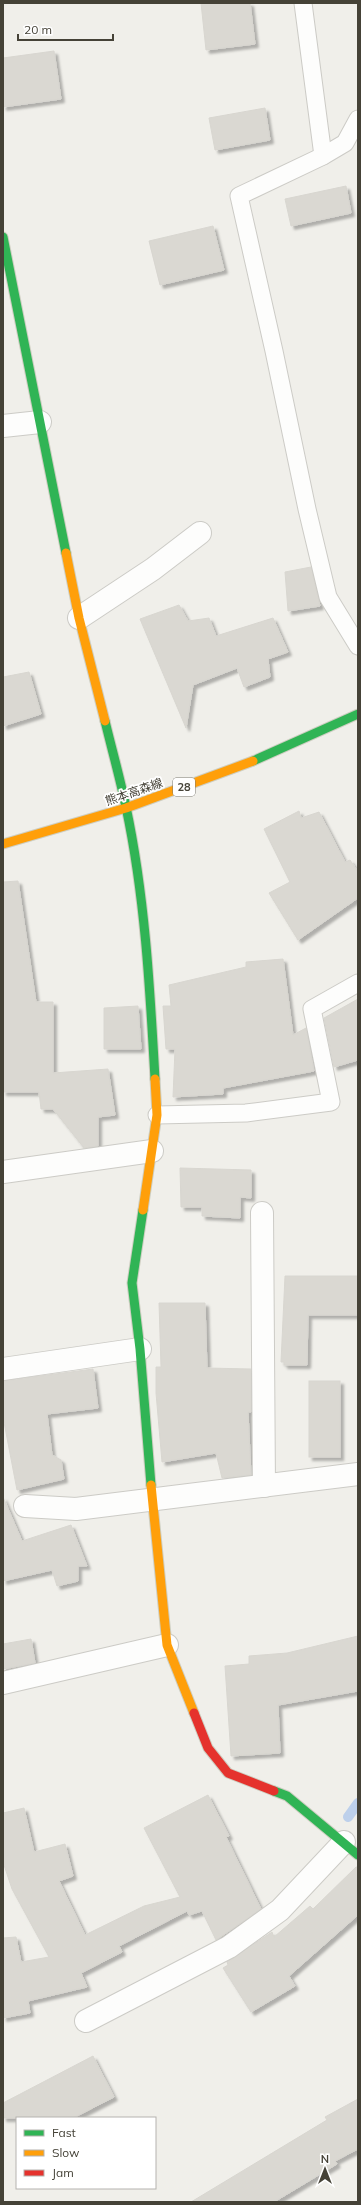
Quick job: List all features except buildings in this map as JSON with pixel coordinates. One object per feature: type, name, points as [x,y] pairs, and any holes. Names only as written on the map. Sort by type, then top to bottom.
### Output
[{"type":"street","points":[[3,237],[8,289],[40,422],[79,618],[126,808],[139,892],[150,991],[157,1115],[132,1283],[140,1349],[152,1499],[168,1645],[208,1748],[228,1773],[287,1796],[351,1849],[280,1910],[229,1947],[86,2021]]},
{"type":"street","points":[[3,426],[40,422]]},
{"type":"street","points":[[79,618],[153,569],[200,533]]},
{"type":"street","name":"熊本高森線","points":[[3,844],[126,808],[262,758],[358,714]]},
{"type":"street","points":[[3,1172],[152,1151]]},
{"type":"street","points":[[262,1213],[264,1486]]},
{"type":"street","points":[[3,1369],[140,1349]]},
{"type":"street","points":[[25,1506],[76,1509],[358,1474]]},
{"type":"street","points":[[3,1682],[168,1645]]},
{"type":"lane","points":[[303,3],[323,156]]},
{"type":"lane","points":[[358,119],[345,143],[323,156],[239,196],[274,350],[307,509],[328,597],[358,646]]},
{"type":"lane","points":[[157,1115],[246,1113],[331,1102],[312,1009],[358,982]]},
{"type":"waterway","points":[[348,1817],[358,1803]]},
{"type":"traffic: fast","points":[[3,237],[66,553]]},
{"type":"traffic: fast","points":[[253,761],[358,714]]},
{"type":"traffic: fast","points":[[105,721],[126,807],[138,874],[149,977],[155,1079]]},
{"type":"traffic: fast","points":[[143,1210],[132,1283],[140,1349],[151,1485]]},
{"type":"traffic: fast","points":[[274,1791],[287,1796],[358,1855]]},
{"type":"traffic: slow","points":[[66,553],[79,618],[105,721]]},
{"type":"traffic: slow","points":[[3,844],[126,808],[253,761]]},
{"type":"traffic: slow","points":[[143,1210],[157,1115],[155,1079]]},
{"type":"traffic: slow","points":[[151,1485],[167,1645],[194,1713]]},
{"type":"traffic: jam","points":[[194,1713],[208,1748],[228,1773],[274,1791]]}]
